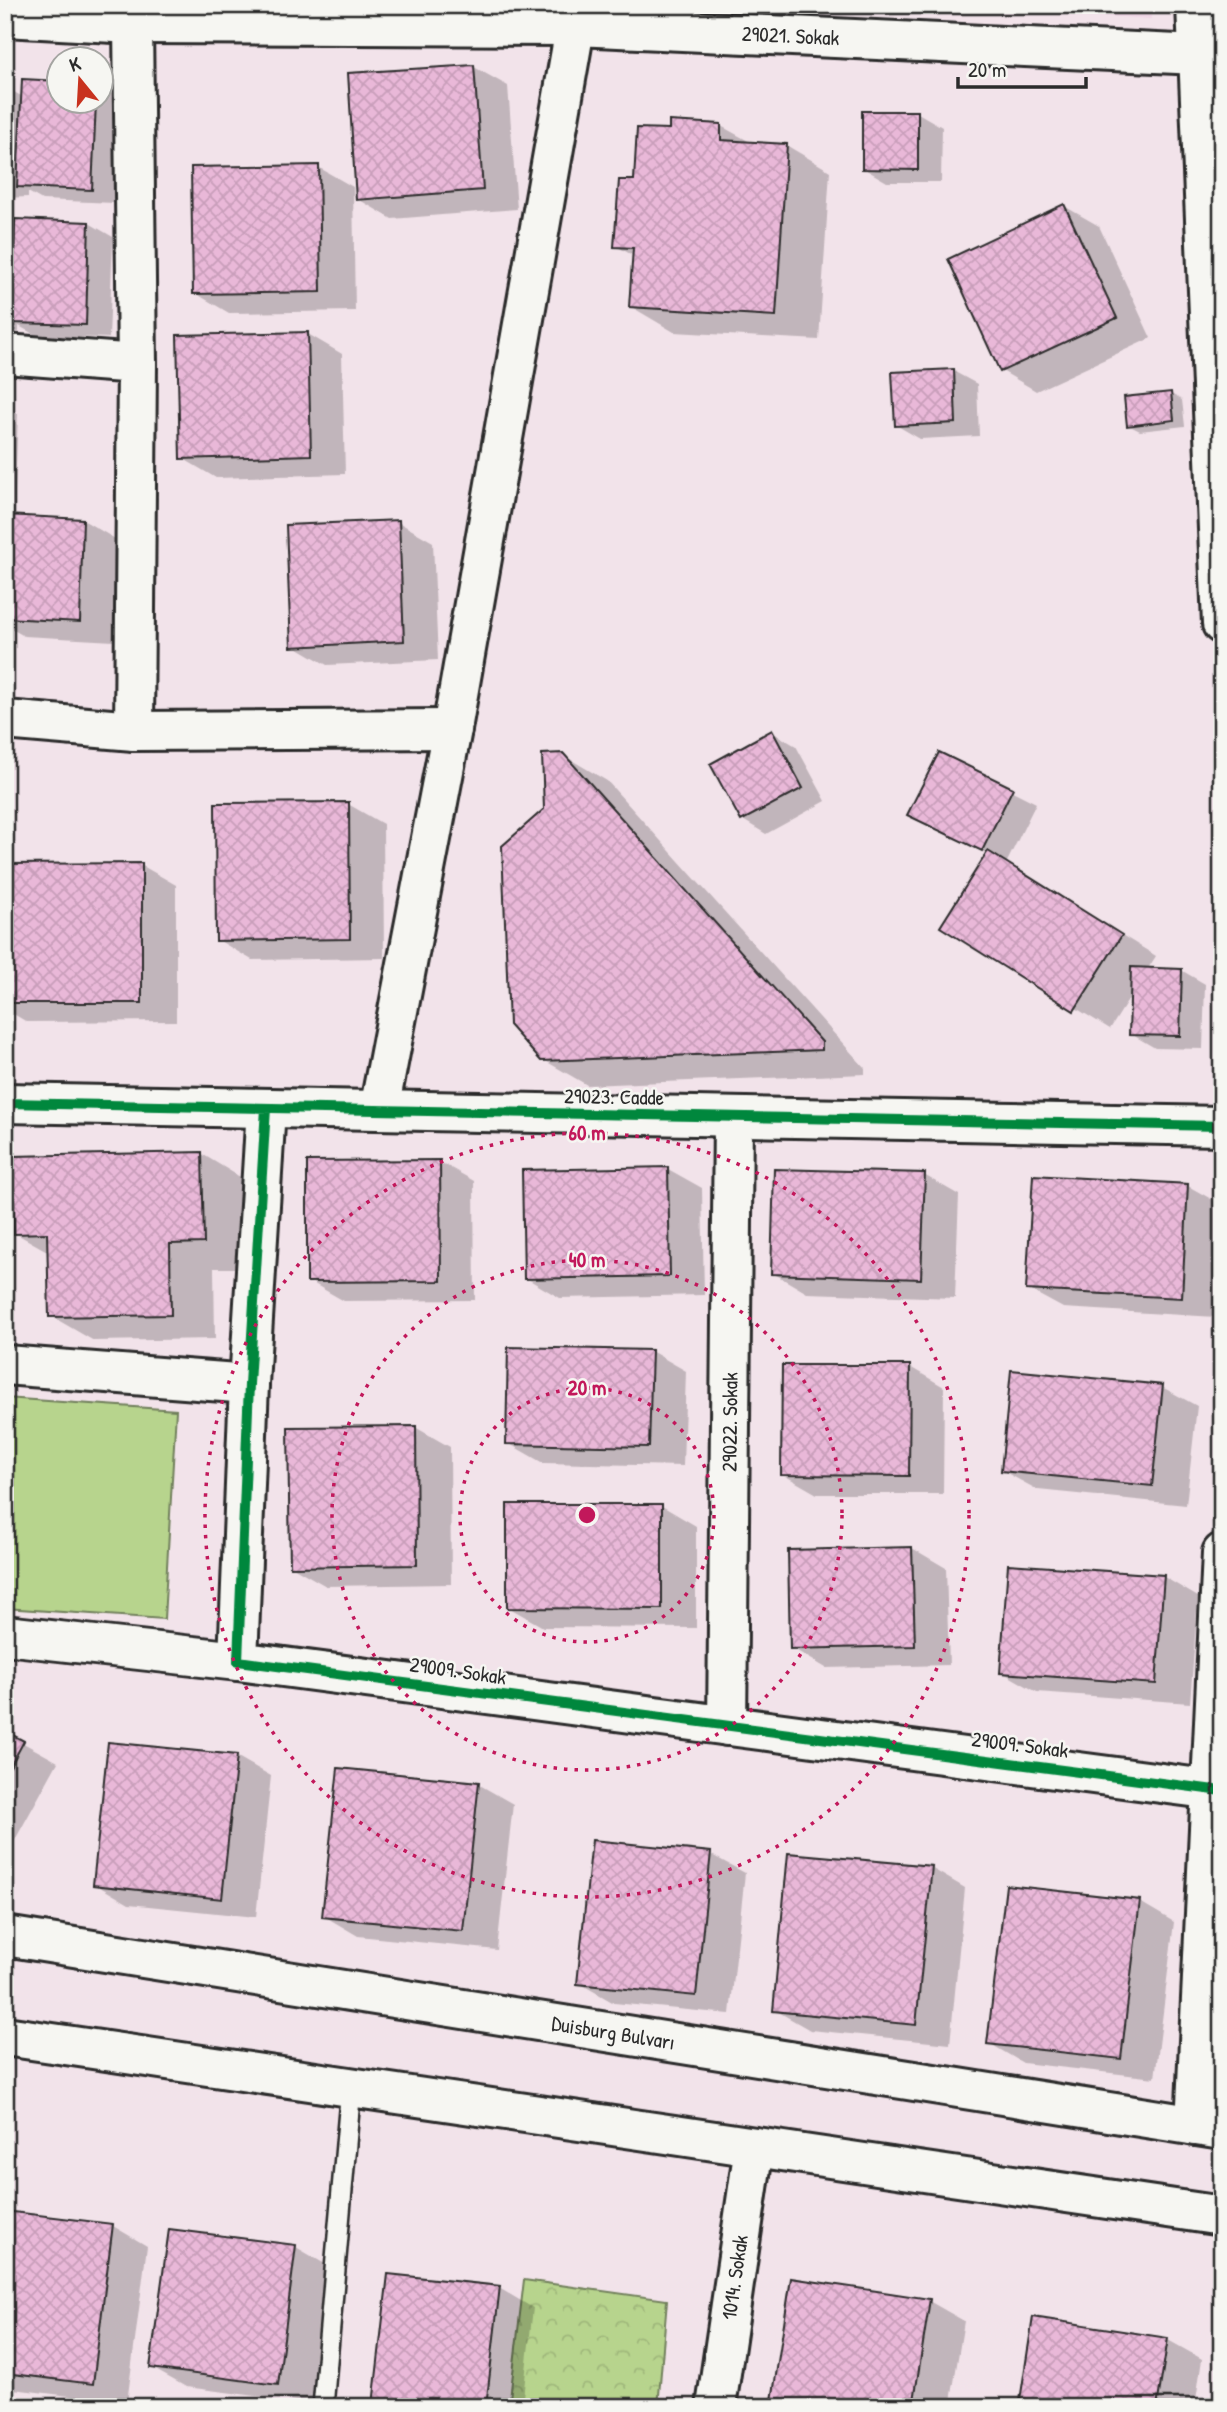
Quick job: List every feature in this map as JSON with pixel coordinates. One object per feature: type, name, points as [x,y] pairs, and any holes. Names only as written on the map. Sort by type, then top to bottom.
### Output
[{"type":"street","points":[[1196,5],[1222,624]]},
{"type":"street","points":[[379,1110],[452,729],[577,15]]},
{"type":"street","name":"29021. Sokak","points":[[5,17],[133,24],[577,15],[1199,55]]},
{"type":"street","points":[[133,24],[137,365],[134,731]]},
{"type":"street","points":[[5,355],[137,365]]},
{"type":"street","points":[[5,720],[134,731],[452,729]]},
{"type":"street","name":"29023. Cadde","points":[[5,1104],[1222,1126]]},
{"type":"street","points":[[238,1661],[249,1384],[266,1108]]},
{"type":"street","name":"29022. Sokak","points":[[727,1726],[733,1119]]},
{"type":"street","points":[[5,1365],[249,1384]]},
{"type":"street","points":[[1208,2128],[1222,1553]]},
{"type":"street","name":"29009. Sokak","points":[[5,1635],[238,1661],[1216,1790]]},
{"type":"street","name":"Duisburg Bulvarı","points":[[5,1936],[1208,2128]]},
{"type":"street","points":[[5,2036],[1222,2216]]},
{"type":"street","name":"1014. Sokak","points":[[716,2407],[754,2147]]},
{"type":"lane","points":[[323,2407],[351,2087]]},
{"type":"shaded area","points":[[936,5],[1150,5],[1151,19]]},
{"type":"green space","points":[[5,1398],[176,1410],[164,1619],[5,1608]]},
{"type":"green space","points":[[524,2280],[667,2300],[658,2407],[509,2407]]},
{"type":"building","points":[[474,65],[483,190],[356,200],[348,73]]},
{"type":"building","points":[[22,79],[46,80],[46,116],[95,116],[92,190],[17,187]]},
{"type":"building","points":[[862,111],[918,111],[918,170],[862,169]]},
{"type":"building","points":[[669,121],[721,124],[721,140],[787,144],[776,316],[629,307],[633,248],[614,247],[619,180],[634,180],[637,128],[669,129]]},
{"type":"building","points":[[319,165],[321,292],[193,294],[191,167]]},
{"type":"building","points":[[1064,204],[1117,318],[1000,372],[948,259]]},
{"type":"building","points":[[15,219],[89,222],[86,325],[12,323]]},
{"type":"building","points":[[308,332],[311,455],[180,459],[177,335]]},
{"type":"building","points":[[954,369],[956,423],[895,426],[892,372]]},
{"type":"building","points":[[1171,392],[1174,420],[1127,426],[1124,397]]},
{"type":"building","points":[[5,515],[83,519],[80,622],[5,618]]},
{"type":"building","points":[[399,520],[404,641],[291,647],[286,525]]},
{"type":"building","points":[[772,730],[803,788],[741,821],[710,764]]},
{"type":"building","points":[[939,752],[1013,788],[982,851],[907,815]]},
{"type":"building","points":[[563,753],[822,1042],[822,1050],[541,1061],[509,1025],[502,846],[544,809],[542,754]]},
{"type":"building","points":[[349,802],[350,939],[216,941],[215,803]]},
{"type":"building","points":[[988,851],[1122,935],[1074,1011],[940,927]]},
{"type":"building","points":[[142,863],[142,1003],[5,1003],[5,864]]},
{"type":"building","points":[[1131,967],[1182,969],[1180,1036],[1129,1035]]},
{"type":"building","points":[[202,1152],[204,1243],[170,1244],[171,1315],[49,1317],[47,1233],[14,1234],[12,1156]]},
{"type":"building","points":[[440,1160],[441,1281],[307,1282],[307,1161]]},
{"type":"building","points":[[668,1167],[670,1276],[524,1279],[522,1170]]},
{"type":"building","points":[[774,1169],[925,1173],[921,1279],[771,1274]]},
{"type":"building","points":[[1033,1175],[1188,1184],[1182,1298],[1026,1290]]},
{"type":"building","points":[[508,1347],[652,1350],[649,1447],[506,1444]]},
{"type":"building","points":[[782,1365],[910,1365],[909,1476],[781,1475]]},
{"type":"building","points":[[1011,1370],[1163,1385],[1152,1486],[1001,1471]]},
{"type":"building","points":[[416,1426],[417,1565],[290,1567],[288,1427]]},
{"type":"building","points":[[507,1504],[662,1504],[662,1609],[507,1608]]},
{"type":"building","points":[[912,1547],[915,1646],[790,1649],[788,1550]]},
{"type":"building","points":[[1008,1564],[1164,1575],[1156,1684],[1000,1673]]},
{"type":"building","points":[[5,1731],[24,1741],[5,1776]]},
{"type":"building","points":[[108,1742],[237,1755],[222,1899],[93,1885]]},
{"type":"building","points":[[338,1768],[479,1782],[463,1931],[322,1917]]},
{"type":"building","points":[[592,1840],[711,1852],[696,1996],[577,1984]]},
{"type":"building","points":[[788,1853],[932,1866],[916,2025],[773,2011]]},
{"type":"building","points":[[1006,1885],[1140,1900],[1121,2059],[987,2044]]},
{"type":"building","points":[[5,2211],[113,2224],[93,2384],[5,2373]]},
{"type":"building","points":[[169,2229],[296,2245],[278,2385],[150,2368]]},
{"type":"building","points":[[388,2274],[500,2286],[486,2407],[373,2405]]},
{"type":"building","points":[[791,2278],[930,2299],[913,2407],[771,2407]]},
{"type":"building","points":[[1033,2317],[1168,2338],[1157,2407],[1019,2407]]},
{"type":"cycle path","points":[[5,1103],[1222,1126]]},
{"type":"cycle path","points":[[266,1108],[249,1384],[238,1661],[1222,1791]]}]
